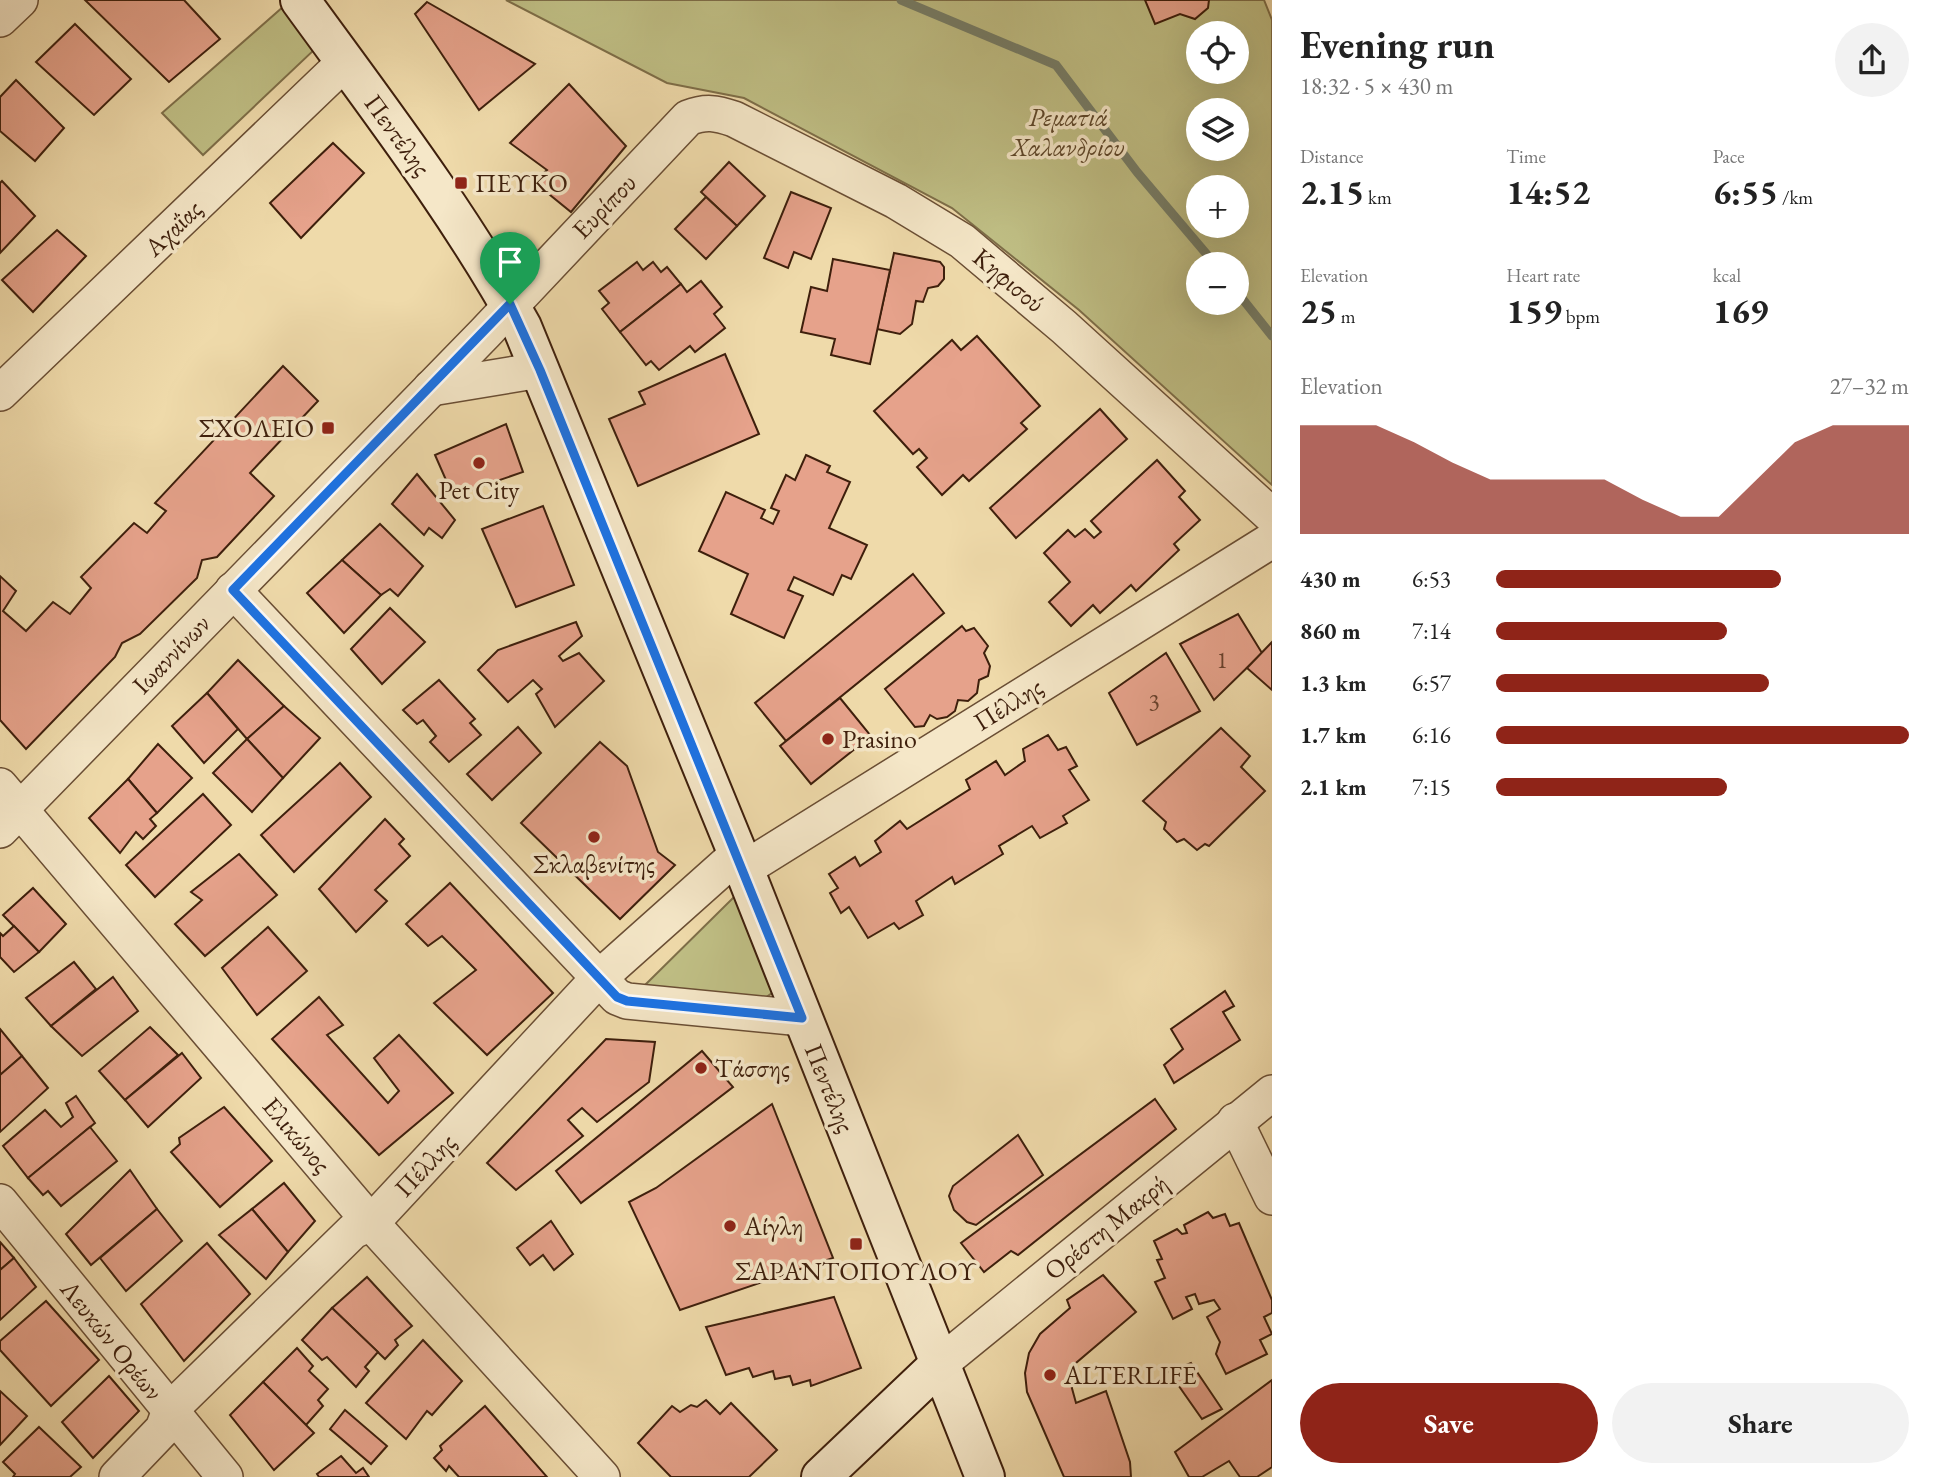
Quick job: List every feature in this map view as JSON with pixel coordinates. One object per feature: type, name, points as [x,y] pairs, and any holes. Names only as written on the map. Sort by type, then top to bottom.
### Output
[{"type":"main road","name":"Πεντέλης","points":[[300,0],[439,193],[510,304],[540,370],[741,861],[985,1477]]},
{"type":"main road","points":[[821,1477],[941,1363]]},
{"type":"street","points":[[0,19],[20,0]]},
{"type":"street","name":"Αχαΐας","points":[[7,373],[345,62]]},
{"type":"street","name":"Κηφισού","points":[[702,113],[715,112],[734,120],[895,201],[962,241],[1064,327],[1272,516]]},
{"type":"street","name":"Ευρίπου","points":[[510,304],[688,118],[702,113]]},
{"type":"street","name":"Ιωαννίνων","points":[[7,808],[233,590],[510,304]]},
{"type":"street","points":[[431,387],[540,370]]},
{"type":"street","name":"Πέλλης","points":[[117,1477],[163,1429],[170,1410],[354,1231],[371,1223],[599,978],[741,861],[1272,540]]},
{"type":"street","points":[[233,590],[617,997],[627,1001],[802,1018]]},
{"type":"street","name":"Ελικώνος","points":[[7,808],[371,1223],[602,1477]]},
{"type":"street","name":"Ορέστη Μακρή","points":[[941,1363],[1272,1093]]},
{"type":"street","points":[[1235,1121],[1272,1197]]},
{"type":"street","name":"Λευκών Ορέων","points":[[0,1202],[225,1477]]},
{"type":"green space","name":"Ρεματιά Χαλανδρίου","points":[[506,0],[1264,0],[1272,20],[1272,485],[1079,310],[952,208],[744,98],[667,83]]},
{"type":"green space","points":[[284,6],[315,49],[203,155],[162,113]]},
{"type":"green space","points":[[735,896],[741,897],[772,993],[765,998],[642,988]]},
{"type":"building","points":[[85,0],[184,0],[220,39],[169,82]]},
{"type":"building","points":[[1145,0],[1209,0],[1208,8],[1195,19],[1180,14],[1155,24]]},
{"type":"building","points":[[427,2],[535,64],[479,110],[415,14]]},
{"type":"building","points":[[75,24],[131,79],[94,115],[36,62]]},
{"type":"building","points":[[16,80],[64,128],[35,161],[0,131],[0,97]]},
{"type":"building","points":[[569,84],[626,146],[571,212],[534,182],[547,170],[510,143]]},
{"type":"building","points":[[333,143],[364,173],[301,238],[270,203]]},
{"type":"building","points":[[729,162],[765,196],[737,226],[701,192]]},
{"type":"building","points":[[2,181],[35,216],[0,253],[0,183]]},
{"type":"building","points":[[791,192],[831,208],[811,259],[794,252],[788,268],[764,258]]},
{"type":"building","points":[[706,197],[737,226],[706,259],[675,229]]},
{"type":"building","points":[[57,230],[86,256],[33,312],[2,280]]},
{"type":"building","points":[[894,253],[940,262],[944,267],[944,279],[938,286],[928,288],[923,302],[916,301],[912,324],[900,334],[877,329]]},
{"type":"building","points":[[833,259],[890,270],[870,364],[831,355],[835,339],[801,332],[811,287],[827,291]]},
{"type":"building","points":[[637,262],[643,270],[653,262],[661,272],[667,267],[681,284],[620,332],[602,309],[609,303],[599,291]]},
{"type":"building","points":[[701,281],[722,307],[714,314],[725,328],[695,352],[690,346],[659,370],[651,361],[646,365],[620,332],[681,284],[687,292]]},
{"type":"building","points":[[977,336],[1040,406],[1021,423],[1027,429],[969,481],[963,475],[942,495],[917,467],[927,458],[919,449],[913,454],[874,411],[952,340],[961,350]]},
{"type":"building","points":[[725,354],[759,434],[638,486],[609,419],[645,404],[639,392]]},
{"type":"building","points":[[283,366],[318,401],[250,473],[274,496],[217,557],[202,560],[197,578],[140,634],[122,643],[115,657],[26,749],[0,720],[0,576],[16,591],[3,611],[26,631],[53,602],[70,614],[91,588],[81,577],[134,523],[147,533],[166,511],[155,503]]},
{"type":"building","points":[[1100,409],[1127,439],[1016,538],[990,508]]},
{"type":"building","name":"Pet City","points":[[506,424],[523,472],[453,496],[435,455]]},
{"type":"building","points":[[806,455],[830,466],[827,472],[850,482],[829,528],[867,545],[851,579],[842,575],[833,595],[794,577],[788,590],[803,596],[784,638],[731,614],[748,574],[699,551],[726,492],[765,510],[761,518],[773,524],[779,511],[771,508],[786,475],[795,480]]},
{"type":"building","points":[[1157,460],[1185,491],[1179,497],[1200,520],[1174,544],[1179,550],[1136,591],[1131,585],[1100,613],[1093,605],[1071,626],[1049,602],[1070,582],[1044,553],[1068,530],[1075,537],[1085,529],[1094,538],[1101,532],[1091,521]]},
{"type":"building","points":[[417,474],[455,520],[442,538],[429,528],[424,535],[392,504]]},
{"type":"building","points":[[543,506],[574,585],[516,607],[482,529]]},
{"type":"building","points":[[380,524],[423,566],[398,596],[390,589],[381,595],[342,560]]},
{"type":"building","points":[[342,560],[381,595],[344,633],[307,593]]},
{"type":"building","points":[[913,574],[944,613],[786,741],[755,703]]},
{"type":"building","points":[[390,608],[425,642],[382,684],[351,649]]},
{"type":"building","points":[[1238,614],[1262,653],[1214,700],[1180,644]]},
{"type":"building","points":[[576,622],[582,636],[559,656],[563,661],[579,653],[604,681],[555,727],[536,694],[542,689],[533,680],[508,702],[478,670],[498,650]]},
{"type":"building","points":[[962,626],[966,631],[974,628],[988,646],[984,653],[990,666],[988,676],[979,680],[977,693],[968,701],[958,700],[955,711],[947,717],[937,719],[930,715],[924,726],[915,727],[885,689]]},
{"type":"building","points":[[1272,642],[1272,690],[1247,668]]},
{"type":"building","points":[[1166,653],[1200,711],[1137,745],[1109,693]]},
{"type":"building","points":[[238,660],[284,706],[247,739],[207,693]]},
{"type":"building","points":[[439,680],[475,719],[470,723],[481,735],[449,762],[430,742],[436,736],[423,720],[417,724],[403,710]]},
{"type":"building","points":[[207,693],[238,729],[204,763],[172,726]]},
{"type":"building","name":"Prasino","points":[[840,698],[871,736],[811,784],[780,746]]},
{"type":"building","points":[[284,706],[320,738],[283,778],[247,739]]},
{"type":"building","points":[[518,727],[541,753],[492,800],[467,774]]},
{"type":"building","points":[[1221,728],[1250,756],[1241,767],[1265,791],[1209,846],[1205,844],[1197,850],[1184,839],[1177,842],[1164,829],[1166,822],[1143,801]]},
{"type":"building","points":[[1048,735],[1058,750],[1066,747],[1077,766],[1069,770],[1089,800],[1063,816],[1067,823],[1040,838],[1032,826],[999,846],[1003,854],[955,884],[952,877],[916,901],[923,915],[899,929],[894,923],[868,938],[849,907],[841,913],[830,893],[838,888],[829,874],[855,857],[860,866],[881,852],[875,841],[900,821],[907,829],[970,789],[966,780],[996,761],[1005,775],[1025,761],[1023,749]]},
{"type":"building","points":[[247,739],[283,778],[252,812],[213,773]]},
{"type":"building","name":"Σκλαβενίτης","points":[[600,742],[627,766],[658,852],[675,865],[620,919],[521,823]]},
{"type":"building","points":[[158,744],[192,778],[157,813],[128,779]]},
{"type":"building","points":[[340,763],[371,797],[294,872],[261,835]]},
{"type":"building","points":[[128,779],[157,813],[150,819],[156,826],[143,839],[136,832],[120,853],[89,818]]},
{"type":"building","points":[[203,794],[231,825],[155,897],[126,865]]},
{"type":"building","points":[[385,819],[404,839],[399,844],[410,856],[375,890],[387,901],[356,932],[319,889]]},
{"type":"building","points":[[239,854],[277,895],[205,956],[175,924],[202,900],[191,892]]},
{"type":"building","points":[[450,883],[553,993],[487,1055],[434,1003],[476,970],[442,936],[428,946],[406,924]]},
{"type":"building","points":[[33,888],[66,924],[39,952],[3,915]]},
{"type":"building","points":[[14,926],[39,952],[14,972],[0,957],[0,933],[3,936]]},
{"type":"building","points":[[268,927],[307,971],[257,1015],[222,968]]},
{"type":"building","points":[[74,962],[96,989],[51,1026],[26,998]]},
{"type":"building","points":[[113,977],[138,1011],[82,1056],[51,1026]]},
{"type":"building","points":[[1225,991],[1234,1006],[1223,1012],[1240,1040],[1174,1083],[1164,1065],[1183,1049],[1171,1029]]},
{"type":"building","points":[[319,997],[343,1025],[327,1035],[388,1103],[399,1091],[374,1058],[399,1035],[453,1093],[379,1155],[272,1039]]},
{"type":"building","points":[[150,1027],[178,1055],[125,1100],[99,1071]]},
{"type":"building","points":[[0,1029],[22,1056],[0,1075]]},
{"type":"building","points":[[606,1039],[655,1042],[649,1082],[597,1122],[582,1108],[568,1120],[583,1136],[516,1190],[487,1163]]},
{"type":"building","points":[[702,1051],[733,1087],[581,1203],[556,1171]]},
{"type":"building","points":[[182,1053],[201,1078],[148,1127],[125,1100]]},
{"type":"building","points":[[22,1056],[48,1088],[0,1132],[0,1075]]},
{"type":"building","points":[[76,1096],[95,1123],[28,1178],[3,1146],[45,1110],[61,1127],[73,1117],[66,1103]]},
{"type":"building","points":[[1155,1099],[1176,1129],[1018,1255],[1011,1251],[984,1272],[961,1243]]},
{"type":"building","name":"Αίγλη","points":[[772,1104],[833,1258],[680,1310],[629,1202],[656,1188]]},
{"type":"building","points":[[224,1107],[272,1161],[220,1207],[171,1152],[180,1144],[179,1138]]},
{"type":"building","points":[[90,1127],[117,1161],[61,1206],[48,1191],[43,1195],[28,1178]]},
{"type":"building","points":[[1018,1135],[1043,1175],[976,1225],[967,1222],[954,1210],[949,1196],[953,1186]]},
{"type":"building","points":[[130,1170],[157,1209],[91,1265],[66,1234]]},
{"type":"building","points":[[284,1183],[315,1221],[288,1252],[252,1209]]},
{"type":"building","points":[[157,1209],[182,1241],[126,1291],[100,1258]]},
{"type":"building","points":[[252,1209],[288,1252],[266,1279],[219,1235]]},
{"type":"building","points":[[1208,1212],[1213,1218],[1225,1214],[1230,1226],[1239,1223],[1272,1300],[1272,1313],[1264,1317],[1272,1334],[1260,1340],[1267,1354],[1226,1374],[1216,1354],[1220,1342],[1207,1317],[1220,1309],[1214,1300],[1199,1304],[1195,1294],[1186,1297],[1192,1309],[1173,1319],[1155,1282],[1165,1278],[1157,1260],[1162,1259],[1154,1241],[1177,1229],[1182,1234],[1187,1233],[1184,1225]]},
{"type":"building","points":[[551,1221],[573,1254],[554,1270],[543,1255],[530,1265],[517,1248]]},
{"type":"building","points":[[0,1242],[14,1258],[0,1270]]},
{"type":"building","points":[[207,1243],[250,1294],[184,1361],[141,1304]]},
{"type":"building","points":[[14,1258],[36,1287],[0,1320],[0,1270]]},
{"type":"building","name":"ALTERLIFE","points":[[1103,1275],[1136,1312],[1076,1363],[1073,1369],[1075,1377],[1070,1381],[1076,1403],[1106,1391],[1130,1462],[1131,1477],[1064,1477],[1027,1392],[1025,1373],[1029,1353],[1040,1334],[1070,1308],[1067,1300]]},
{"type":"building","points":[[367,1277],[412,1326],[395,1340],[398,1345],[385,1359],[332,1308]]},
{"type":"building","points":[[834,1297],[861,1368],[811,1386],[810,1380],[793,1385],[790,1376],[775,1379],[773,1371],[753,1377],[749,1368],[726,1375],[706,1327]]},
{"type":"building","points":[[46,1301],[99,1360],[51,1406],[0,1350],[0,1341]]},
{"type":"building","points":[[332,1308],[378,1352],[365,1367],[369,1371],[356,1387],[327,1357],[322,1360],[302,1340]]},
{"type":"building","points":[[423,1340],[462,1381],[432,1415],[427,1411],[406,1439],[366,1403]]},
{"type":"building","points":[[297,1348],[313,1366],[309,1371],[328,1389],[318,1400],[323,1406],[306,1425],[263,1382]]},
{"type":"building","points":[[1191,1363],[1222,1409],[1202,1419],[1169,1372]]},
{"type":"building","points":[[109,1376],[139,1411],[93,1458],[62,1422]]},
{"type":"building","points":[[1272,1380],[1272,1467],[1257,1477],[1240,1477],[1229,1461],[1202,1477],[1189,1477],[1175,1452]]},
{"type":"building","points":[[263,1382],[314,1433],[274,1470],[230,1415]]},
{"type":"building","points":[[0,1391],[27,1416],[0,1445]]},
{"type":"building","points":[[706,1400],[720,1414],[731,1403],[777,1450],[749,1477],[671,1477],[638,1443],[672,1406],[680,1412],[691,1405],[697,1407]]},
{"type":"building","points":[[485,1406],[547,1477],[459,1477],[449,1466],[446,1471],[434,1458],[442,1450],[440,1446]]},
{"type":"building","points":[[345,1410],[387,1446],[371,1464],[330,1429]]},
{"type":"building","points":[[39,1427],[81,1467],[70,1477],[13,1477],[15,1474],[3,1462]]},
{"type":"building","points":[[341,1456],[356,1473],[363,1468],[369,1477],[319,1477],[317,1474]]},
{"type":"waterway","points":[[901,0],[1056,65],[1137,172],[1205,252]]},
{"type":"waterway","points":[[1249,307],[1272,336]]},
{"type":"place","name":"ΠΕΥΚΟ","points":[[461,183]]},
{"type":"place","name":"ΣΧΟΛΕΙΟ","points":[[328,428]]},
{"type":"place","name":"Pet City","points":[[479,463]]},
{"type":"place","name":"Prasino","points":[[828,739]]},
{"type":"place","name":"Σκλαβενίτης","points":[[594,837]]},
{"type":"place","name":"Τάσσης","points":[[701,1068]]},
{"type":"place","name":"Αίγλη","points":[[730,1226]]},
{"type":"place","name":"ΣΑΡΑΝΤΟΠΟΥΛΟΥ","points":[[856,1244]]},
{"type":"place","name":"ALTERLIFE","points":[[1050,1375]]},
{"type":"route","points":[[510,304],[540,370],[802,1018],[627,1001],[617,997],[233,590],[485,333],[510,304]]}]
